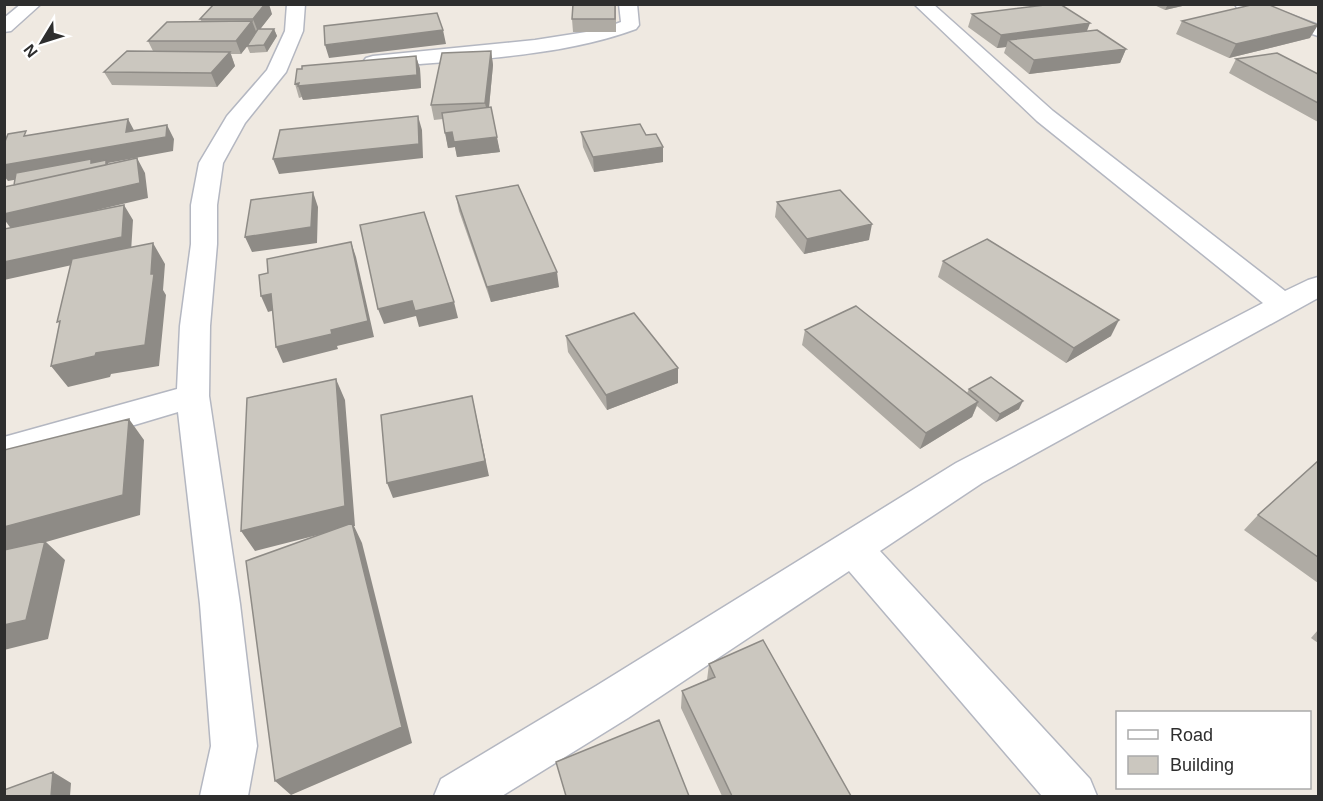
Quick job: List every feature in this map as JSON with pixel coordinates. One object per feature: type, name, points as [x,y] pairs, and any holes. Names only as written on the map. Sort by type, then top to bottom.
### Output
[{"type":"street","points":[[4,27],[33,4]]},
{"type":"street","points":[[224,796],[234,746],[220,604],[192,396],[195,326],[204,244],[204,205],[211,164],[235,121],[288,71],[296,4]]},
{"type":"street","points":[[358,64],[535,46],[603,35],[630,25],[628,4]]},
{"type":"street","points":[[921,4],[1045,116],[1284,305]]},
{"type":"street","points":[[1243,4],[1318,32]]},
{"type":"street","points":[[458,796],[612,702],[969,473],[1318,286]]},
{"type":"street","points":[[4,451],[192,396]]},
{"type":"street","points":[[853,548],[1073,796]]},
{"type":"building","points":[[214,4],[265,4],[253,19],[200,19]]},
{"type":"building","points":[[573,4],[615,4],[615,19],[572,19]]},
{"type":"building","points":[[1060,4],[1090,23],[1001,35],[972,14]]},
{"type":"building","points":[[1255,4],[1267,4],[1318,25],[1236,44],[1182,21]]},
{"type":"building","points":[[437,13],[443,30],[325,45],[324,26]]},
{"type":"building","points":[[252,21],[236,41],[148,41],[167,22]]},
{"type":"building","points":[[258,29],[274,29],[264,45],[247,46]]},
{"type":"building","points":[[1097,30],[1126,49],[1034,60],[1008,40]]},
{"type":"building","points":[[127,51],[230,52],[211,73],[104,72]]},
{"type":"building","points":[[491,51],[485,103],[431,105],[442,53]]},
{"type":"building","points":[[1277,53],[1318,74],[1318,103],[1236,59]]},
{"type":"building","points":[[416,56],[417,75],[298,86],[299,83],[295,84],[297,69],[302,69],[302,66]]},
{"type":"building","points":[[491,107],[497,137],[454,142],[452,132],[445,133],[442,113]]},
{"type":"building","points":[[418,116],[419,144],[273,159],[280,130]]},
{"type":"building","points":[[128,119],[126,132],[167,125],[166,137],[4,165],[4,144],[8,134],[26,131],[24,136]]},
{"type":"building","points":[[640,124],[646,135],[656,134],[663,147],[593,157],[581,132]]},
{"type":"building","points":[[137,158],[140,183],[4,214],[4,187]]},
{"type":"building","points":[[91,159],[91,163],[106,160],[106,165],[14,185],[16,173]]},
{"type":"building","points":[[518,185],[557,272],[487,287],[456,196]]},
{"type":"building","points":[[840,190],[872,224],[807,239],[777,202]]},
{"type":"building","points":[[313,192],[311,227],[245,237],[251,200]]},
{"type":"building","points":[[124,205],[122,237],[4,262],[4,229]]},
{"type":"building","points":[[424,212],[454,302],[415,311],[412,301],[378,309],[360,225]]},
{"type":"building","points":[[987,239],[1119,320],[1074,348],[943,261]]},
{"type":"building","points":[[351,242],[368,321],[331,330],[332,334],[276,347],[271,294],[261,296],[259,275],[268,273],[267,259]]},
{"type":"building","points":[[153,243],[151,274],[154,274],[145,345],[96,353],[95,356],[51,366],[60,321],[57,322],[72,259]]},
{"type":"building","points":[[856,306],[978,402],[926,433],[805,330]]},
{"type":"building","points":[[634,313],[678,368],[606,395],[566,336]]},
{"type":"building","points":[[991,377],[1023,401],[1000,414],[969,389]]},
{"type":"building","points":[[336,379],[345,506],[241,531],[247,398]]},
{"type":"building","points":[[472,396],[485,461],[387,483],[381,415]]},
{"type":"building","points":[[129,419],[123,495],[4,527],[4,450]]},
{"type":"building","points":[[1318,461],[1318,557],[1258,515]]},
{"type":"building","points":[[352,523],[402,727],[275,781],[246,561]]},
{"type":"building","points":[[45,541],[26,620],[4,625],[4,550]]},
{"type":"building","points":[[763,640],[851,796],[732,796],[682,691],[715,677],[709,664]]},
{"type":"building","points":[[659,720],[689,796],[566,796],[556,762]]},
{"type":"building","points":[[53,772],[51,796],[4,796],[4,790]]}]
